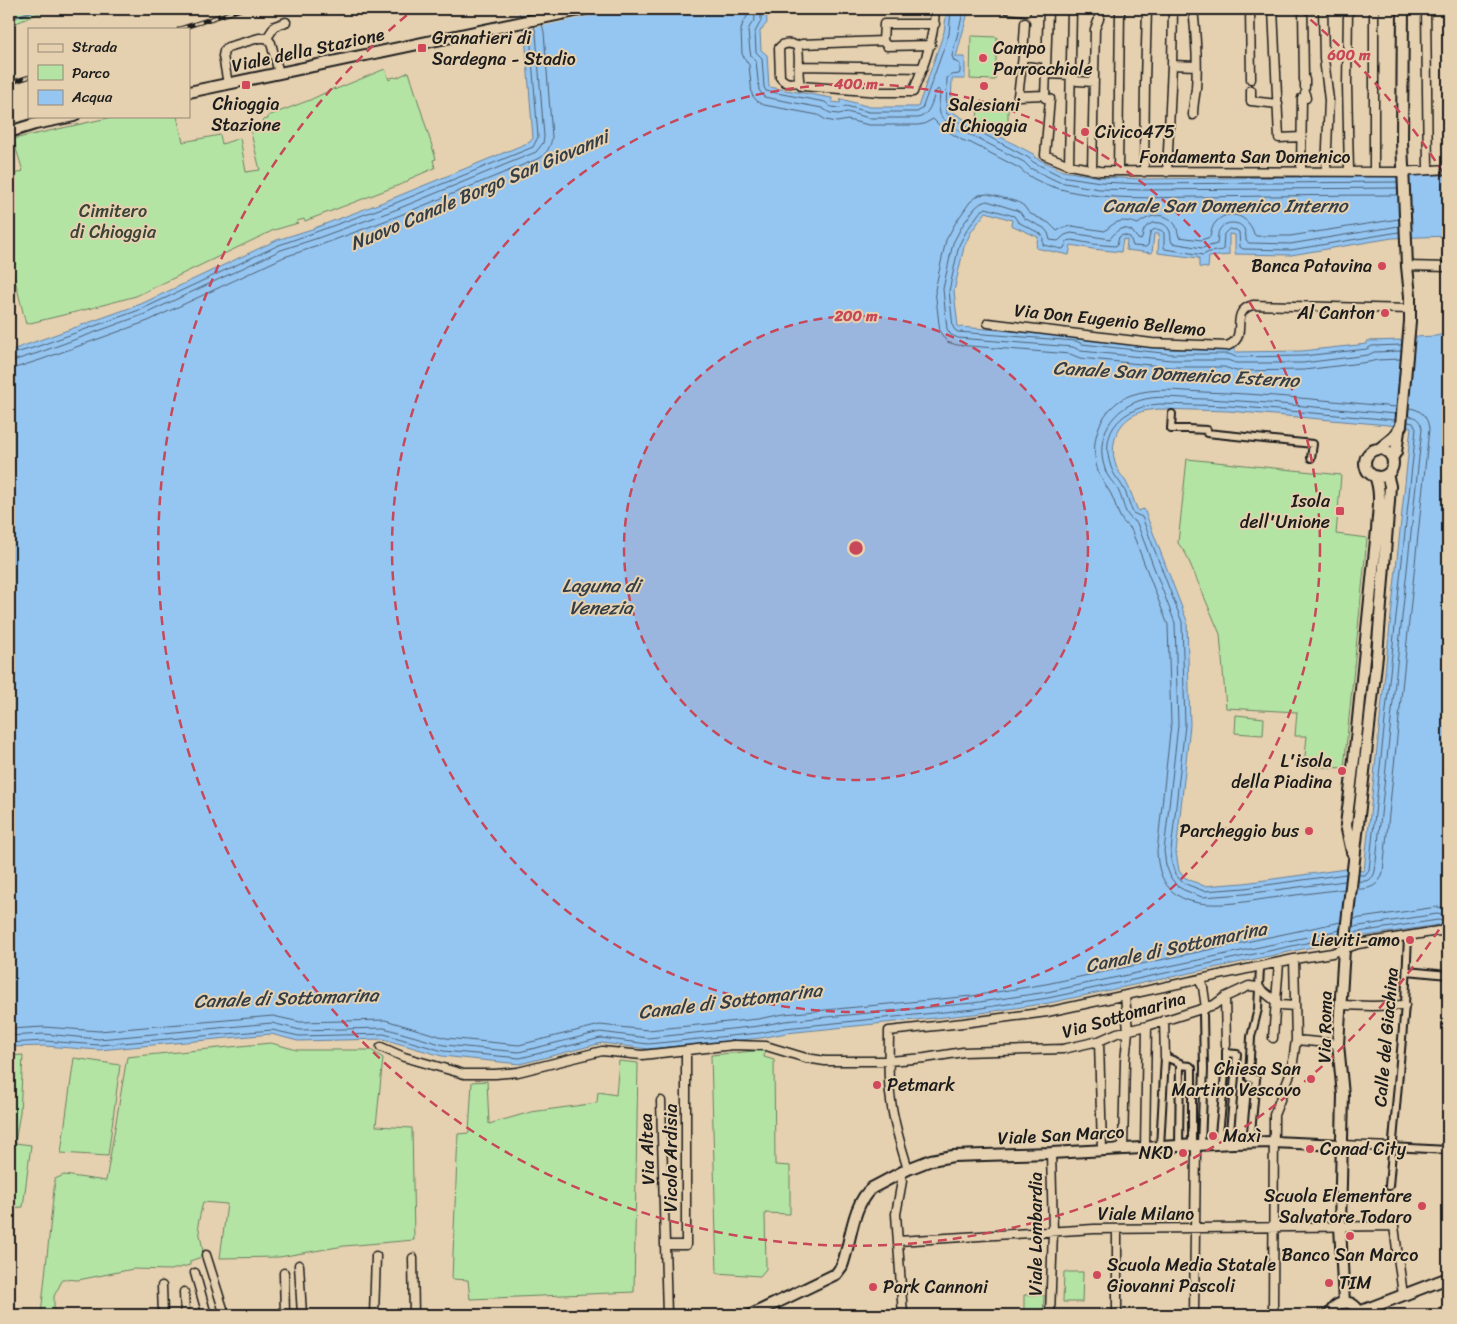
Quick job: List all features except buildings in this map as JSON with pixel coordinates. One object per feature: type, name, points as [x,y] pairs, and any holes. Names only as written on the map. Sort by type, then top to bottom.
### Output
[{"type":"street","name":"Viale della Stazione","points":[[190,92],[585,9]]},
{"type":"street","points":[[797,46],[799,52],[798,81],[801,86],[880,92],[913,92],[930,45],[935,24],[935,9]]},
{"type":"street","points":[[1007,9],[1025,15],[1023,56],[1018,96],[1045,96],[1048,9]]},
{"type":"street","points":[[1069,165],[1072,9]]},
{"type":"street","points":[[1092,170],[1095,28],[1099,19],[1099,9]]},
{"type":"street","points":[[1118,171],[1120,9]]},
{"type":"street","points":[[1144,172],[1147,9]]},
{"type":"street","points":[[1167,172],[1173,9]]},
{"type":"street","points":[[1193,115],[1196,89],[1194,9]]},
{"type":"street","points":[[1250,9],[1251,79]]},
{"type":"street","points":[[1273,9],[1279,138],[1302,137]]},
{"type":"street","points":[[1301,172],[1302,98],[1306,98],[1303,9]]},
{"type":"street","points":[[1323,9],[1324,59],[1329,100],[1326,172]]},
{"type":"street","points":[[1348,9],[1349,171]]},
{"type":"street","points":[[1374,9],[1374,172]]},
{"type":"street","points":[[1400,428],[1389,442],[1369,453],[1365,460],[1367,470],[1375,476],[1381,477],[1387,474],[1392,467],[1392,458],[1400,428],[1409,338],[1410,309],[1402,141],[1403,9]]},
{"type":"street","points":[[1426,9],[1428,170]]},
{"type":"street","points":[[267,38],[275,26],[286,22]]},
{"type":"street","points":[[930,45],[887,46],[883,41],[883,26],[885,24],[935,24]]},
{"type":"street","points":[[267,38],[271,43],[279,73]]},
{"type":"street","points":[[228,84],[223,56],[224,51],[228,47],[244,42],[267,38]]},
{"type":"street","points":[[798,81],[790,84],[782,80],[780,75],[779,48],[786,44],[797,46],[802,44],[883,41]]},
{"type":"street","points":[[1023,56],[1046,58]]},
{"type":"street","points":[[799,66],[923,68]]},
{"type":"street","points":[[1172,66],[1196,66]]},
{"type":"street","points":[[1046,74],[1070,75],[1077,81],[1094,82]]},
{"type":"street","points":[[1251,90],[1252,101],[1278,104]]},
{"type":"street","name":"Fondamenta San Domenico","points":[[1045,96],[1045,98],[1050,99],[1045,155],[1069,165],[1092,170],[1144,172],[1349,171],[1404,174],[1448,169]]},
{"type":"street","points":[[9,132],[64,118]]},
{"type":"street","points":[[1407,266],[1448,267]]},
{"type":"street","name":"Via Don Eugenio Bellemo","points":[[988,323],[1152,343],[1227,346],[1238,338],[1240,314],[1246,306],[1410,309]]},
{"type":"street","points":[[1172,414],[1170,429],[1208,430],[1207,433],[1313,444],[1312,458]]},
{"type":"street","points":[[1379,449],[1386,451],[1392,458]]},
{"type":"street","name":"Via Roma","points":[[1344,1303],[1340,1226],[1343,1095],[1338,1044],[1344,945],[1378,646],[1390,486],[1387,474]]},
{"type":"street","points":[[1353,864],[1346,825],[1378,530],[1379,486],[1375,476]]},
{"type":"street","points":[[903,1315],[896,1214],[904,1171],[890,1100],[889,1031],[1047,1012],[1332,953],[1344,945],[1438,931],[1448,932]]},
{"type":"street","name":"Calle del Giachina","points":[[1389,1186],[1405,1004],[1408,936]]},
{"type":"street","points":[[1273,1315],[1274,1115],[1292,1069],[1296,1040],[1294,960]]},
{"type":"street","points":[[1273,1038],[1279,963]]},
{"type":"street","points":[[1250,1143],[1256,1079],[1249,1078],[1251,1037],[1258,1009],[1260,967]]},
{"type":"street","points":[[1407,971],[1448,975]]},
{"type":"street","points":[[1196,1145],[1204,1069],[1203,1013],[1206,1008],[1203,987],[1199,980]]},
{"type":"street","name":"Via Sottomarina","points":[[381,1047],[404,1057],[464,1074],[518,1072],[602,1051],[642,1055],[734,1045],[766,1046],[806,1058],[825,1061],[888,1060],[924,1058],[963,1052],[1063,1049],[1099,1041],[1117,1033],[1206,1008],[1249,986],[1258,987]]},
{"type":"street","points":[[1258,987],[1276,1002],[1286,1006],[1295,1006]]},
{"type":"street","points":[[1122,1149],[1128,1031],[1125,1014],[1125,996]]},
{"type":"street","points":[[1218,1144],[1226,1053],[1225,997]]},
{"type":"street","points":[[1341,1005],[1405,1004]]},
{"type":"street","points":[[1160,1147],[1165,1057],[1164,1020]]},
{"type":"street","points":[[1145,1148],[1147,1026]]},
{"type":"street","points":[[1296,1040],[1338,1044]]},
{"type":"street","points":[[1099,1041],[1102,1150]]},
{"type":"street","name":"Vicolo Ardisia","points":[[665,1245],[686,1245],[686,1051]]},
{"type":"street","points":[[1226,1053],[1237,1054],[1229,1143]]},
{"type":"street","points":[[1165,1057],[1180,1063],[1179,1146]]},
{"type":"street","points":[[1180,1066],[1190,1066],[1192,1068],[1196,1145],[1194,1315]]},
{"type":"street","name":"Via Altea","points":[[661,1102],[667,1315]]},
{"type":"street","points":[[1448,1138],[1448,1150]]},
{"type":"street","name":"Viale San Marco","points":[[751,1315],[818,1284],[840,1270],[858,1208],[864,1196],[872,1188],[904,1171],[931,1160],[952,1156],[1273,1142],[1392,1145],[1448,1150]]},
{"type":"street","name":"Viale Lombardia","points":[[1050,1315],[1053,1231],[1051,1153]]},
{"type":"street","name":"Viale Milano","points":[[898,1241],[1053,1231],[1117,1229],[1394,1226],[1403,1295]]},
{"type":"street","points":[[1117,1229],[1117,1315]]},
{"type":"street","points":[[206,1255],[225,1315]]},
{"type":"street","points":[[374,1315],[376,1256]]},
{"type":"street","points":[[414,1258],[414,1315]]},
{"type":"street","points":[[299,1265],[302,1315]]},
{"type":"street","points":[[195,1273],[208,1315]]},
{"type":"street","points":[[284,1273],[285,1315]]},
{"type":"street","points":[[1330,1315],[1333,1308],[1344,1303],[1353,1305],[1360,1314],[1448,1278]]},
{"type":"street","points":[[162,1286],[163,1315]]},
{"type":"street","points":[[184,1292],[185,1315]]},
{"type":"green space","points":[[9,9],[49,9],[9,26]]},
{"type":"green space","name":"Campo Parrocchiale","points":[[971,36],[997,37],[995,80],[970,79]]},
{"type":"green space","name":"Cimitero di Chioggia","points":[[385,69],[389,80],[409,72],[436,159],[433,160],[435,168],[409,179],[407,182],[305,221],[304,219],[297,221],[298,223],[274,230],[136,296],[26,324],[9,256],[9,179],[12,178],[12,175],[23,171],[13,139],[108,118],[177,118],[183,142],[220,135],[222,144],[240,138],[246,172],[260,170],[250,129],[264,126],[263,120],[268,119],[268,116],[335,88],[334,90]]},
{"type":"green space","points":[[978,106],[1008,108],[1008,124],[977,122]]},
{"type":"green space","points":[[1187,459],[1341,475],[1336,534],[1367,538],[1344,768],[1304,766],[1307,736],[1295,736],[1297,712],[1226,708],[1220,634],[1186,554],[1178,543]]},
{"type":"green space","points":[[1236,715],[1264,718],[1263,735],[1235,733]]},
{"type":"green space","points":[[271,1043],[297,1050],[371,1050],[383,1058],[376,1126],[412,1128],[414,1240],[344,1246],[279,1257],[220,1258],[227,1204],[203,1202],[198,1224],[204,1256],[190,1261],[190,1265],[171,1270],[133,1269],[78,1280],[63,1279],[54,1296],[54,1315],[41,1315],[55,1179],[64,1175],[106,1181],[127,1057]]},
{"type":"green space","points":[[765,1050],[764,1057],[774,1060],[775,1165],[790,1166],[790,1214],[765,1213],[766,1269],[760,1276],[717,1273],[711,1055]]},
{"type":"green space","points":[[23,1055],[20,1112],[15,1143],[31,1145],[23,1207],[9,1208],[9,1056]]},
{"type":"green space","points":[[74,1058],[120,1065],[108,1156],[61,1153]]},
{"type":"green space","points":[[619,1061],[638,1063],[634,1292],[470,1299],[468,1280],[452,1279],[458,1134],[469,1133],[472,1082],[487,1081],[489,1124],[531,1112],[597,1103],[598,1092],[616,1095]]},
{"type":"green space","points":[[1064,1272],[1083,1272],[1082,1302],[1063,1302]]},
{"type":"green space","points":[[1024,1295],[1044,1295],[1043,1315],[1024,1315]]},
{"type":"water","name":"Laguna di Venezia","points":[[518,9],[766,9],[767,23],[760,31],[761,50],[767,55],[769,87],[832,98],[832,102],[840,103],[841,99],[870,107],[918,107],[944,32],[947,9],[969,9],[956,57],[965,57],[965,79],[952,79],[951,111],[972,124],[974,123],[1063,171],[1100,177],[1143,179],[1448,175],[1448,236],[1392,238],[1291,255],[1235,254],[1235,235],[1229,234],[1229,255],[1209,257],[1208,268],[1199,267],[1199,258],[1158,253],[1159,234],[1154,234],[1152,253],[1126,250],[1127,240],[1123,239],[1121,252],[1071,245],[1069,255],[1036,248],[1038,237],[1011,225],[1012,220],[986,212],[971,232],[964,247],[954,291],[958,327],[1082,336],[1082,339],[1172,349],[1235,348],[1235,352],[1302,351],[1367,344],[1367,341],[1404,340],[1448,333],[1448,927],[1438,925],[1359,937],[1049,1003],[974,1014],[648,1049],[602,1043],[520,1064],[442,1056],[383,1039],[298,1041],[271,1034],[99,1050],[44,1046],[9,1047],[9,351],[141,304],[277,240],[391,199],[530,142],[533,138],[525,34]],"holes":[[[1159,409],[1229,411],[1411,427],[1364,871],[1346,869],[1244,883],[1204,886],[1184,877],[1179,871],[1176,852],[1190,725],[1187,621],[1144,509],[1138,511],[1128,485],[1117,468],[1113,451],[1116,436],[1123,423],[1141,412]]]},
{"type":"pier","points":[[543,9],[623,9],[524,30],[520,14]]},
{"type":"waterway","points":[[9,19],[39,9]]},
{"type":"tunnel","points":[[1025,15],[1025,23]]},
{"type":"railway","points":[[182,28],[242,9]]},
{"type":"railway","points":[[9,83],[28,77]]},
{"type":"place","name":"Granatieri di Sardegna - Stadio","points":[[422,48]]},
{"type":"place","name":"Campo Parrocchiale","points":[[983,58]]},
{"type":"place","name":"Chioggia Stazione","points":[[246,85]]},
{"type":"place","name":"Salesiani di Chioggia","points":[[984,86]]},
{"type":"place","name":"Civico475","points":[[1085,132]]},
{"type":"place","name":"Banca Patavina","points":[[1382,266]]},
{"type":"place","name":"Al Canton","points":[[1385,313]]},
{"type":"place","name":"Isola dell'Unione","points":[[1340,511]]},
{"type":"place","name":"L'isola della Piadina","points":[[1342,771]]},
{"type":"place","name":"Parcheggio bus","points":[[1309,831]]},
{"type":"place","name":"Lieviti-amo","points":[[1410,940]]},
{"type":"place","name":"Chiesa San Martino Vescovo","points":[[1311,1079]]},
{"type":"place","name":"Petmark","points":[[877,1085]]},
{"type":"place","name":"Maxì","points":[[1213,1136]]},
{"type":"place","name":"Conad City","points":[[1310,1149]]},
{"type":"place","name":"NKD","points":[[1183,1153]]},
{"type":"place","name":"Scuola Elementare Salvatore Todaro","points":[[1422,1206]]},
{"type":"place","name":"Banco San Marco","points":[[1350,1236]]},
{"type":"place","name":"Scuola Media Statale Giovanni Pascoli","points":[[1097,1275]]},
{"type":"place","name":"TIM","points":[[1329,1283]]},
{"type":"place","name":"Park Cannoni","points":[[873,1287]]},
{"type":"water label","name":"Nuovo Canale Borgo San Giovanni","points":[[479,190]]},
{"type":"water label","name":"Canale San Domenico Interno","points":[[1225,205]]},
{"type":"water label","name":"Canale San Domenico Esterno","points":[[1176,374]]},
{"type":"water label","name":"Canale di Sottomarina","points":[[1176,947]]},
{"type":"water label","name":"Canale di Sottomarina","points":[[286,998]]},
{"type":"water label","name":"Canale di Sottomarina","points":[[730,1001]]}]
